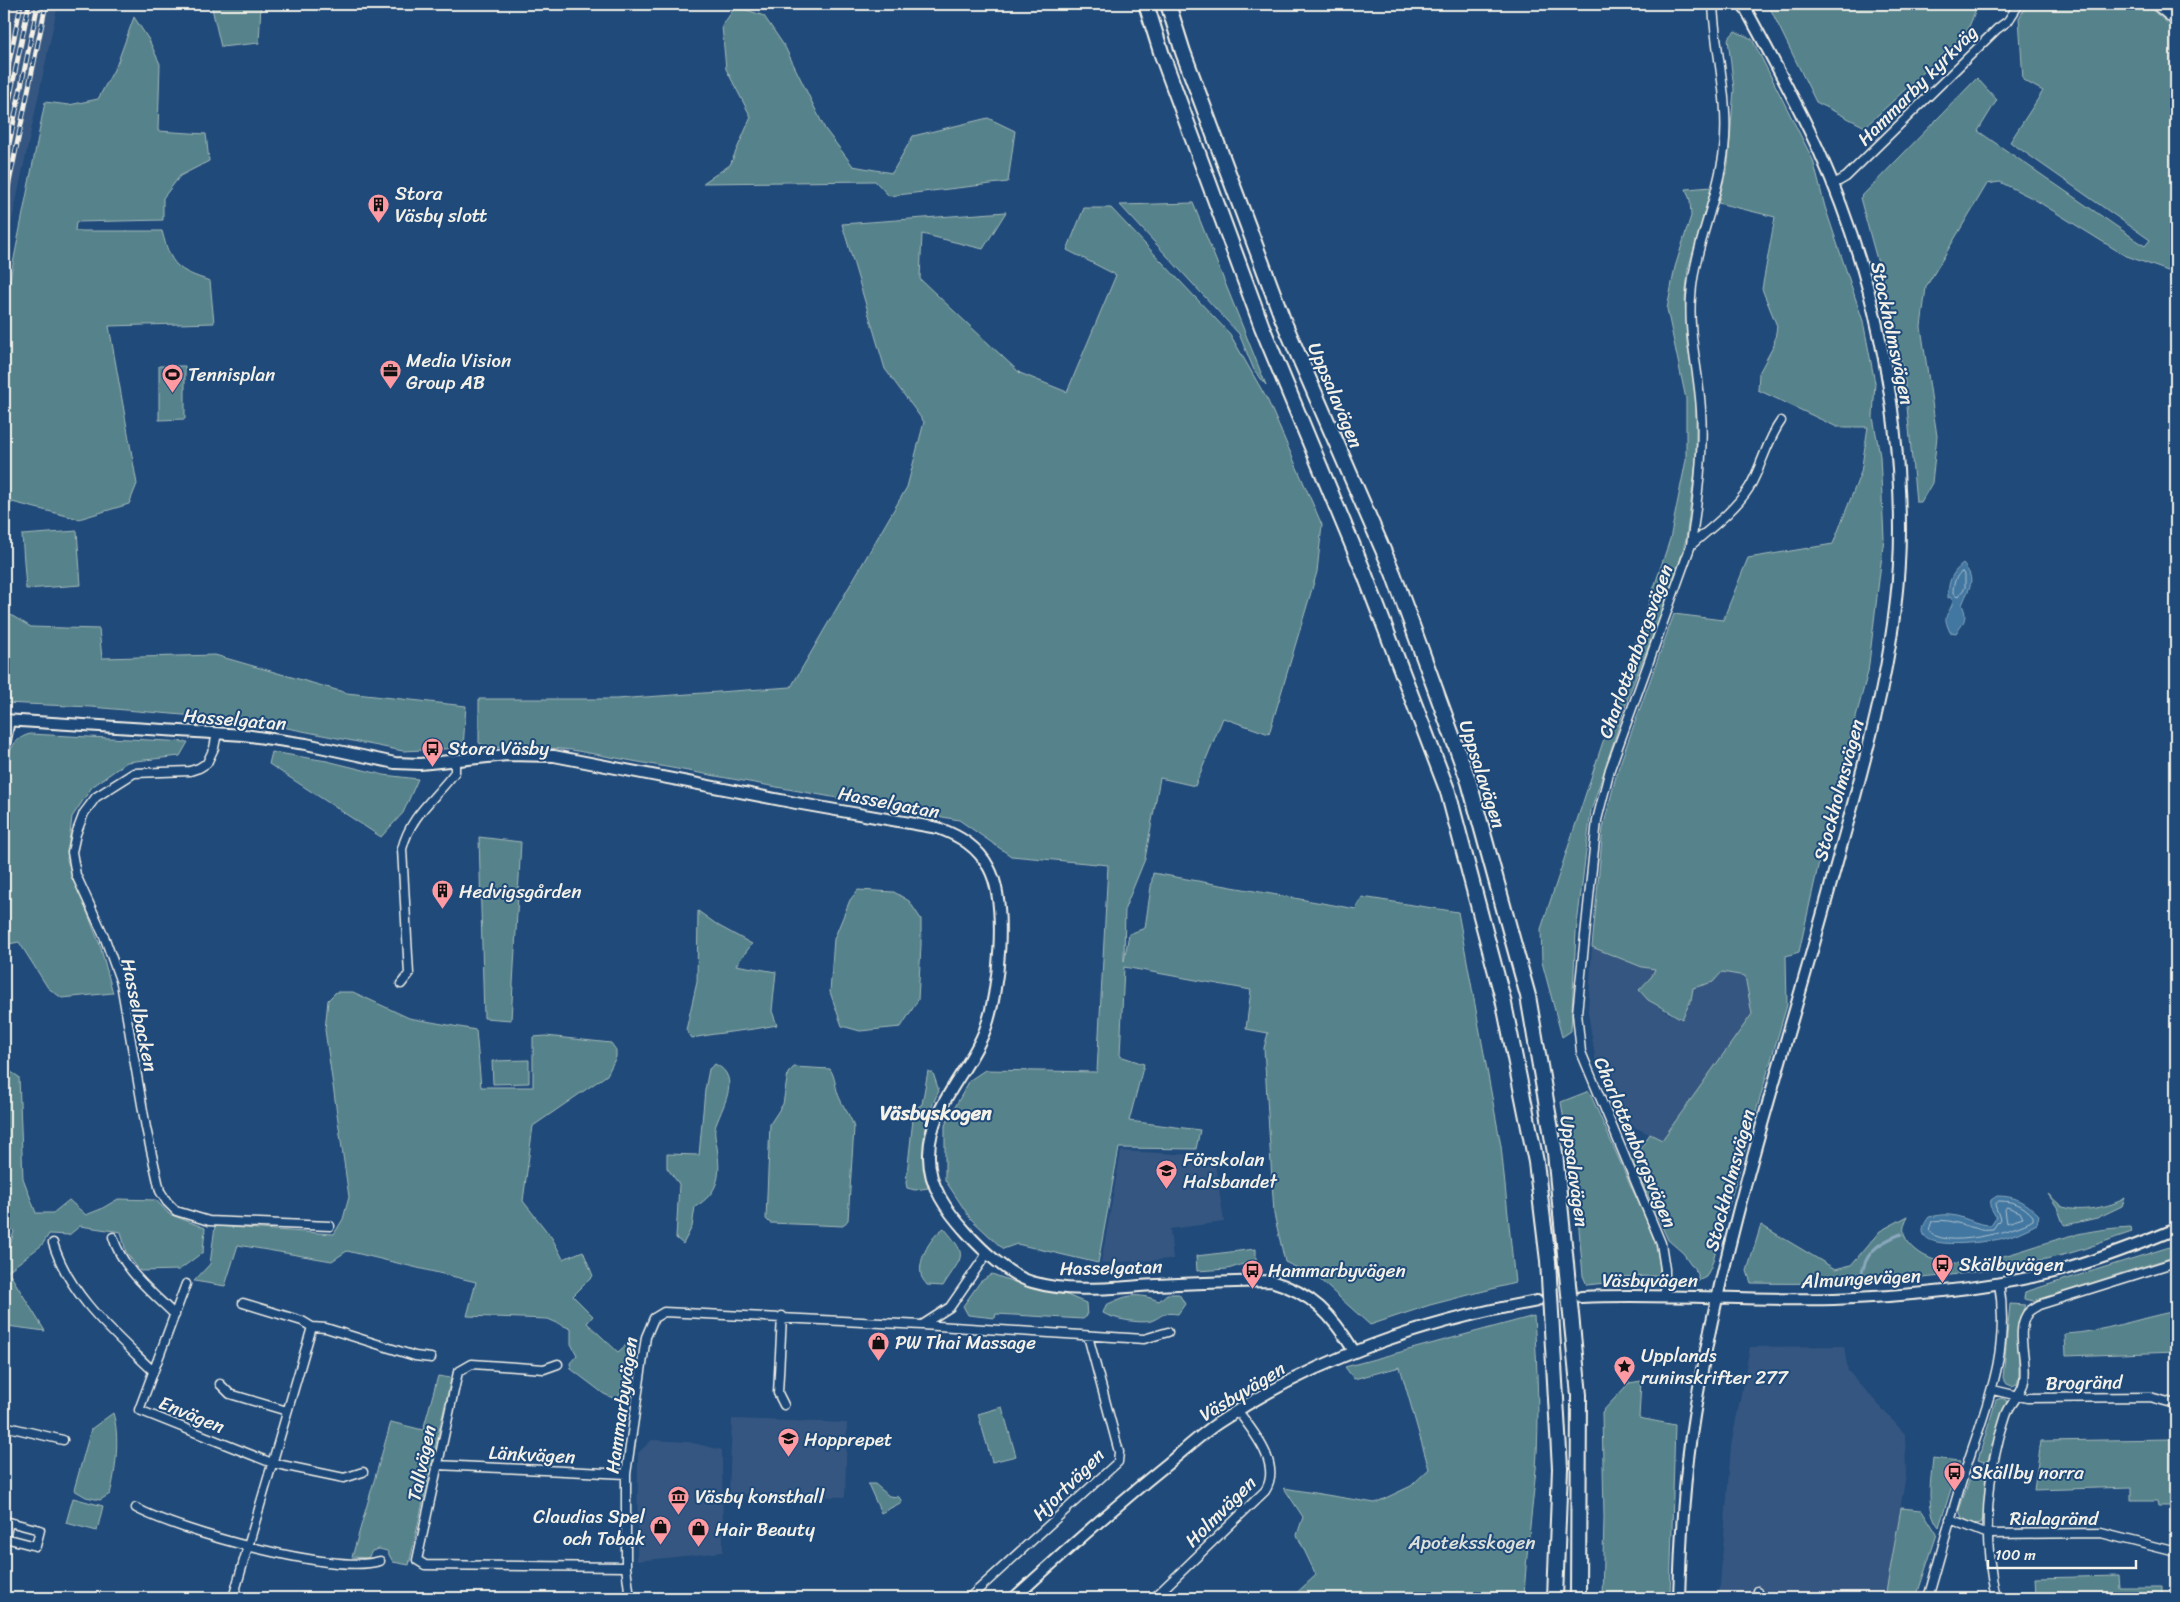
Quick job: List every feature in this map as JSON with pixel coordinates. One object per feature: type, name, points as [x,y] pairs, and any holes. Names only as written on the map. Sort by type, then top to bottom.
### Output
[{"type":"highway","name":"Uppsalavägen","points":[[1146,4],[1162,55],[1262,327],[1366,575],[1448,792],[1503,999],[1536,1162],[1548,1261],[1560,1468],[1555,1598]]},
{"type":"highway","name":"Uppsalavägen","points":[[1168,4],[1183,52],[1283,320],[1393,573],[1469,782],[1528,996],[1556,1154],[1578,1376],[1578,1598]]},
{"type":"street","name":"Charlottenborgsvägen","points":[[1665,1296],[1665,1269],[1661,1243],[1581,1052],[1577,1013],[1592,860],[1599,811],[1610,770],[1690,545],[1700,461],[1701,412],[1699,375],[1690,323],[1690,296],[1693,273],[1720,174],[1726,124],[1725,92],[1713,4]]},
{"type":"street","name":"Stockholmsvägen","points":[[1680,1598],[1681,1521],[1694,1416],[1718,1298],[1744,1184],[1818,930],[1875,719],[1891,640],[1899,570],[1898,476],[1891,398],[1885,360],[1859,257],[1832,185],[1803,118],[1743,4]]},
{"type":"street","name":"Hammarby kyrkväg","points":[[1832,185],[1846,177],[1997,29],[2008,21],[2019,4]]},
{"type":"street","points":[[2154,4],[2176,22]]},
{"type":"street","points":[[1690,545],[1717,523],[1748,488],[1770,437],[1781,421]]},
{"type":"street","points":[[4,746],[7,720]]},
{"type":"street","name":"Hasselgatan","points":[[7,720],[217,733],[306,744],[395,762],[420,764],[507,755],[554,756],[796,803],[938,828],[969,843],[990,869],[997,887],[1000,908],[994,1000],[984,1031],[971,1057],[939,1108],[932,1130],[929,1155],[934,1188],[950,1215],[986,1255],[1030,1282],[1067,1289],[1271,1281],[1292,1287],[1312,1299],[1331,1317],[1354,1351]]},
{"type":"street","name":"Hasselbacken","points":[[217,733],[214,748],[207,763],[199,768],[190,771],[134,773],[96,797],[84,813],[76,834],[72,852],[76,875],[104,936],[121,984],[148,1137],[160,1191],[167,1202],[176,1212],[209,1221],[330,1226]]},
{"type":"street","points":[[401,984],[409,974],[402,849],[405,837],[418,814],[455,772],[455,760]]},
{"type":"street","name":"Almungevägen","points":[[1718,1298],[1834,1299],[1922,1293],[1999,1283],[2066,1268],[2176,1229]]},
{"type":"street","points":[[113,1237],[117,1252],[138,1280],[175,1316]]},
{"type":"street","name":"Envägen","points":[[53,1242],[59,1262],[88,1308],[153,1371]]},
{"type":"street","points":[[922,1325],[950,1307],[986,1255]]},
{"type":"street","points":[[1996,1598],[1988,1534],[1988,1486],[1991,1468],[2007,1412],[2018,1396],[2024,1381],[2023,1326],[2027,1313],[2039,1305],[2176,1262]]},
{"type":"street","points":[[1928,1598],[1950,1519],[1993,1390],[2001,1342],[2002,1300],[1999,1283]]},
{"type":"street","name":"Envägen","points":[[186,1284],[139,1410],[272,1463]]},
{"type":"street","name":"Väsbyvägen","points":[[1581,1297],[1665,1296],[1718,1298]]},
{"type":"street","name":"Väsbyvägen","points":[[1014,1598],[1108,1512],[1216,1424],[1290,1381],[1354,1351],[1443,1321],[1537,1301]]},
{"type":"street","points":[[243,1302],[302,1321],[312,1327],[326,1328],[415,1356],[431,1358]]},
{"type":"street","name":"Hammarbyvägen","points":[[630,1598],[626,1567],[626,1474],[646,1337],[654,1318],[664,1312],[782,1316],[1144,1339],[1168,1332]]},
{"type":"street","points":[[782,1316],[778,1393],[784,1405]]},
{"type":"street","points":[[233,1598],[312,1327]]},
{"type":"street","name":"Hjortvägen","points":[[969,1598],[1118,1462],[1119,1452],[1088,1336]]},
{"type":"street","name":"Tallvägen","points":[[558,1364],[544,1369],[472,1364],[458,1372],[417,1560],[425,1565],[626,1567]]},
{"type":"street","points":[[220,1384],[230,1394],[287,1411]]},
{"type":"street","name":"Brogränd","points":[[1993,1390],[2046,1400],[2150,1397],[2176,1404]]},
{"type":"street","name":"Holmvägen","points":[[1154,1598],[1265,1491],[1270,1483],[1271,1463],[1238,1411]]},
{"type":"street","points":[[4,1426],[63,1440]]},
{"type":"street","points":[[272,1463],[344,1478],[363,1472]]},
{"type":"street","name":"Länkvägen","points":[[437,1465],[626,1474]]},
{"type":"street","points":[[136,1508],[152,1516],[248,1545],[303,1559],[369,1564],[380,1561]]},
{"type":"street","points":[[1950,1519],[1988,1534]]},
{"type":"street","points":[[9,1522],[40,1530],[36,1546],[5,1538],[5,1530],[9,1522]]},
{"type":"street","name":"Rialagränd","points":[[1988,1534],[2101,1532],[2176,1552]]},
{"type":"shaded area","points":[[12,4],[58,4],[4,258],[4,47]]},
{"type":"shaded area","points":[[1592,947],[1642,967],[1655,969],[1652,976],[1639,990],[1648,1000],[1671,1015],[1691,1000],[1692,988],[1713,982],[1722,972],[1745,976],[1752,1014],[1662,1140],[1630,1125],[1596,1063],[1588,1012]]},
{"type":"shaded area","name":"Förskolan Halsbandet","points":[[1121,1151],[1214,1156],[1224,1222],[1170,1229],[1173,1259],[1101,1263]]},
{"type":"shaded area","points":[[1844,1346],[1848,1371],[1905,1434],[1906,1475],[1885,1598],[1719,1598],[1731,1446],[1750,1347]]},
{"type":"shaded area","name":"Hopprepet","points":[[732,1419],[847,1423],[845,1497],[729,1494]]},
{"type":"shaded area","points":[[652,1440],[689,1442],[722,1450],[723,1552],[637,1561],[638,1453]]},
{"type":"green space","points":[[211,4],[261,4],[259,43],[221,47]]},
{"type":"green space","points":[[1768,4],[1973,4],[1976,9],[1967,32],[1865,127],[1816,102]]},
{"type":"green space","points":[[2027,4],[2145,4],[2176,30],[2176,274],[2124,255],[2034,199],[2000,182],[1987,184],[1926,287],[1921,327],[1937,436],[1932,483],[1921,502],[1916,502],[1904,375],[1890,307],[1860,198],[1977,78],[1997,100],[1978,131],[2145,246],[2150,240],[2010,142],[2043,91],[2023,80],[2019,18]]},
{"type":"green space","points":[[736,6],[764,16],[785,47],[825,129],[853,166],[892,173],[913,136],[988,118],[1015,131],[1008,182],[889,196],[875,181],[703,183],[730,165],[751,117],[726,69],[722,26]]},
{"type":"green space","points":[[134,17],[149,40],[160,64],[158,131],[206,134],[209,161],[180,176],[163,198],[163,220],[76,222],[75,231],[162,231],[172,259],[177,265],[183,270],[210,281],[214,323],[109,326],[137,484],[129,504],[79,519],[12,502],[4,515],[4,309],[45,102],[69,105],[98,99],[117,64]]},
{"type":"green space","points":[[1735,31],[1752,39],[1813,160],[1825,207],[1863,321],[1875,383],[1873,417],[1880,456],[1884,538],[1868,672],[1829,817],[1799,952],[1786,956],[1787,1005],[1711,1267],[1706,1277],[1698,1281],[1698,1274],[1683,1253],[1668,1240],[1632,1161],[1650,1134],[1662,1140],[1752,1014],[1745,976],[1722,972],[1713,982],[1693,988],[1691,1000],[1682,1019],[1648,1000],[1639,990],[1652,976],[1655,969],[1642,967],[1592,947],[1603,828],[1617,772],[1674,614],[1723,620],[1748,558],[1833,544],[1861,472],[1868,427],[1837,427],[1758,390],[1759,373],[1774,345],[1777,326],[1762,289],[1775,217],[1718,203],[1728,164],[1734,89],[1728,39]]},
{"type":"green space","points":[[1712,187],[1688,269],[1685,301],[1687,343],[1696,390],[1696,462],[1686,539],[1673,585],[1630,692],[1591,811],[1576,933],[1571,1031],[1562,1037],[1542,962],[1541,929],[1670,539],[1686,460],[1686,399],[1667,309],[1675,267],[1691,216],[1690,200],[1686,189]]},
{"type":"green space","points":[[1193,203],[1266,385],[1254,370],[1239,334],[1120,205]]},
{"type":"green space","points":[[1084,208],[1111,208],[1230,334],[1268,401],[1322,525],[1317,572],[1269,734],[1223,718],[1195,786],[1160,778],[1145,859],[1125,908],[1124,961],[1129,934],[1145,928],[1153,873],[1356,909],[1362,897],[1458,912],[1501,1146],[1515,1283],[1430,1305],[1370,1325],[1318,1278],[1285,1262],[1274,1214],[1264,1048],[1268,1033],[1246,1029],[1251,990],[1124,967],[1120,1056],[1144,1064],[1129,1121],[1200,1130],[1196,1149],[1119,1148],[1098,1263],[1017,1244],[1003,1249],[970,1218],[945,1180],[945,1125],[970,1080],[985,1070],[1097,1072],[1108,865],[1011,856],[959,820],[572,750],[524,746],[489,748],[479,743],[479,699],[616,699],[791,687],[907,487],[924,422],[885,369],[842,224],[1006,212],[983,249],[922,234],[920,279],[1020,373],[1067,392],[1116,275],[1067,250]]},
{"type":"green space","name":"Tennisplan","points":[[159,366],[185,366],[185,419],[159,420]]},
{"type":"green space","points":[[77,531],[81,585],[26,589],[22,535]]},
{"type":"green space","points":[[4,611],[31,627],[99,629],[102,658],[215,655],[347,693],[466,706],[463,748],[403,751],[252,721],[91,707],[4,703]]},
{"type":"green space","points":[[30,734],[188,742],[180,756],[127,762],[92,787],[72,817],[67,860],[100,945],[113,993],[62,998],[48,988],[19,942],[4,945],[4,776],[11,750],[17,740]]},
{"type":"green space","points":[[272,752],[327,761],[384,775],[418,779],[403,813],[381,837],[269,764]]},
{"type":"green space","points":[[479,837],[521,842],[511,1020],[484,1018]]},
{"type":"green space","points":[[858,890],[894,892],[909,901],[921,919],[918,1000],[901,1027],[860,1031],[842,1026],[830,992],[834,939],[850,900]]},
{"type":"green space","points":[[698,911],[719,926],[752,944],[736,965],[776,972],[772,1011],[777,1025],[692,1038],[686,1030],[697,982]]},
{"type":"green space","points":[[336,992],[353,992],[409,1018],[476,1030],[481,1087],[533,1087],[533,1037],[546,1036],[611,1043],[616,1050],[616,1057],[607,1075],[533,1126],[523,1201],[552,1238],[563,1259],[583,1251],[593,1276],[573,1296],[593,1316],[587,1323],[618,1352],[628,1343],[630,1351],[620,1395],[615,1399],[604,1394],[571,1369],[570,1363],[577,1355],[571,1344],[571,1329],[548,1319],[467,1316],[476,1282],[347,1251],[332,1261],[238,1245],[225,1286],[194,1281],[210,1264],[215,1226],[334,1234],[343,1219],[349,1197],[325,1030],[328,1000]]},
{"type":"green space","points":[[529,1060],[529,1083],[493,1084],[492,1061]]},
{"type":"green space","points":[[715,1064],[728,1077],[729,1085],[728,1093],[715,1128],[719,1166],[717,1182],[710,1195],[695,1207],[692,1227],[683,1244],[676,1238],[679,1184],[667,1168],[667,1154],[699,1155],[705,1090],[709,1069]]},
{"type":"green space","points":[[794,1067],[830,1069],[838,1095],[853,1124],[848,1220],[843,1226],[770,1223],[766,1219],[770,1124],[783,1104],[788,1073]]},
{"type":"green space","points":[[8,1070],[19,1077],[23,1178],[36,1213],[53,1213],[69,1200],[86,1215],[118,1199],[156,1200],[169,1214],[205,1228],[203,1252],[179,1270],[140,1271],[126,1252],[121,1232],[80,1226],[69,1235],[49,1234],[42,1245],[8,1271],[45,1331],[7,1326],[4,1321],[4,1267],[14,1231],[4,1223],[4,1081]]},
{"type":"green space","points":[[928,1071],[933,1073],[939,1091],[929,1114],[924,1138],[924,1163],[928,1188],[915,1190],[907,1188],[906,1183],[914,1110],[922,1104]]},
{"type":"green space","points":[[1589,1091],[1653,1238],[1659,1264],[1659,1274],[1655,1276],[1614,1277],[1605,1283],[1587,1285],[1583,1276],[1576,1194],[1561,1102]]},
{"type":"green space","points":[[2048,1194],[2063,1207],[2069,1209],[2104,1206],[2125,1198],[2122,1206],[2097,1218],[2066,1225],[2063,1223],[2057,1207]]},
{"type":"green space","points":[[1908,1216],[1904,1230],[1909,1243],[1924,1255],[1941,1262],[1982,1261],[2059,1239],[2104,1229],[2131,1227],[2132,1232],[2067,1254],[1989,1270],[1870,1282],[1751,1283],[1747,1271],[1761,1225],[1835,1269],[1851,1265],[1880,1231]]},
{"type":"green space","points":[[944,1228],[960,1251],[959,1261],[943,1286],[927,1285],[921,1275],[921,1262],[926,1248],[934,1236]]},
{"type":"green space","points":[[2176,1245],[2176,1256],[2034,1301],[2024,1299],[2025,1292]]},
{"type":"green space","points":[[1256,1249],[1256,1260],[1228,1269],[1197,1271],[1196,1256]]},
{"type":"green space","points":[[992,1274],[1034,1289],[1067,1295],[1086,1303],[1087,1316],[1083,1319],[996,1314],[995,1318],[968,1315],[963,1306],[980,1282]]},
{"type":"green space","points":[[1167,1294],[1179,1294],[1185,1304],[1178,1314],[1165,1314],[1151,1321],[1140,1322],[1120,1319],[1103,1313],[1106,1305],[1126,1297],[1144,1296],[1159,1301]]},
{"type":"green space","points":[[2010,1304],[2025,1305],[2019,1321],[2019,1377],[2017,1384],[2012,1386],[2007,1384],[2003,1378]]},
{"type":"green space","points":[[2176,1311],[2176,1352],[2066,1356],[2065,1334],[2108,1328]]},
{"type":"green space","name":"Apoteksskogen","points":[[1534,1316],[1538,1431],[1524,1598],[1291,1598],[1316,1575],[1297,1535],[1303,1517],[1284,1488],[1375,1503],[1411,1486],[1429,1469],[1400,1367],[1354,1379],[1345,1367]]},
{"type":"green space","points":[[438,1376],[451,1378],[409,1565],[393,1562],[387,1551],[379,1549],[372,1551],[368,1558],[352,1557],[391,1422],[423,1430]]},
{"type":"green space","points":[[1641,1381],[1639,1418],[1675,1425],[1670,1598],[1602,1598],[1604,1518],[1602,1412],[1629,1383]]},
{"type":"green space","points":[[2001,1398],[2006,1400],[2007,1404],[1987,1463],[1978,1460],[1996,1400]]},
{"type":"green space","points":[[1002,1407],[1016,1456],[992,1462],[978,1414]]},
{"type":"green space","points":[[113,1413],[116,1432],[116,1454],[110,1494],[100,1500],[86,1497],[74,1490],[91,1429]]},
{"type":"green space","points":[[2170,1439],[2170,1453],[2176,1454],[2176,1506],[2158,1506],[2157,1501],[2131,1501],[2131,1487],[2034,1490],[2041,1441]]},
{"type":"green space","points":[[1933,1458],[1960,1461],[1939,1527],[1930,1503]]},
{"type":"green space","points":[[1975,1464],[1986,1469],[1983,1518],[1981,1523],[1975,1524],[1962,1518],[1959,1510]]},
{"type":"green space","points":[[868,1484],[875,1484],[889,1496],[899,1497],[902,1502],[881,1513]]},
{"type":"green space","points":[[73,1498],[103,1506],[97,1531],[66,1523]]},
{"type":"green space","points":[[1901,1508],[1922,1510],[1937,1534],[1916,1598],[1885,1598]]},
{"type":"green space","points":[[2118,1576],[2119,1587],[2161,1587],[2161,1593],[2176,1598],[2036,1598],[2035,1578]]},
{"type":"water","points":[[1963,564],[1968,570],[1971,580],[1962,605],[1965,613],[1964,620],[1956,633],[1950,632],[1946,621],[1953,601],[1950,597],[1948,598],[1949,588],[1953,575]]},
{"type":"water","points":[[1997,1196],[2010,1197],[2025,1203],[2039,1215],[2037,1224],[2005,1238],[1978,1242],[1948,1243],[1926,1237],[1923,1229],[1929,1217],[1950,1215],[1980,1224],[1991,1225],[1996,1217],[1990,1206],[1991,1200]]},
{"type":"waterway","points":[[1861,1281],[1865,1264],[1873,1251],[1885,1241],[1901,1234]]},
{"type":"tunnel","points":[[1537,1301],[1576,1298]]},
{"type":"railway","points":[[4,87],[21,4]]},
{"type":"railway","points":[[4,126],[29,4]]},
{"type":"railway","points":[[4,169],[38,4]]},
{"type":"railway","points":[[4,207],[46,4]]},
{"type":"place","name":"Stora Väsby slott","points":[[379,223]]},
{"type":"place","name":"Media Vision Group AB","points":[[390,390]]},
{"type":"place","name":"Tennisplan","points":[[172,393]]},
{"type":"place","name":"Stora Väsby","points":[[432,767]]},
{"type":"place","name":"Hedvigsgården","points":[[443,910]]},
{"type":"place","name":"Förskolan Halsbandet","points":[[1167,1189]]},
{"type":"place","name":"Skälbyvägen","points":[[1943,1283]]},
{"type":"place","name":"Hammarbyvägen","points":[[1252,1289]]},
{"type":"place","name":"PW Thai Massage","points":[[879,1361]]},
{"type":"place","name":"Upplands runinskrifter 277","points":[[1625,1385]]},
{"type":"place","name":"Hopprepet","points":[[788,1458]]},
{"type":"place","name":"Skällby norra","points":[[1955,1491]]},
{"type":"place","name":"Väsby konsthall","points":[[679,1515]]},
{"type":"place","name":"Claudias Spel och Tobak","points":[[661,1546]]},
{"type":"place","name":"Hair Beauty","points":[[699,1548]]},
{"type":"district","name":"Väsbyskogen","points":[[936,1113]]}]
